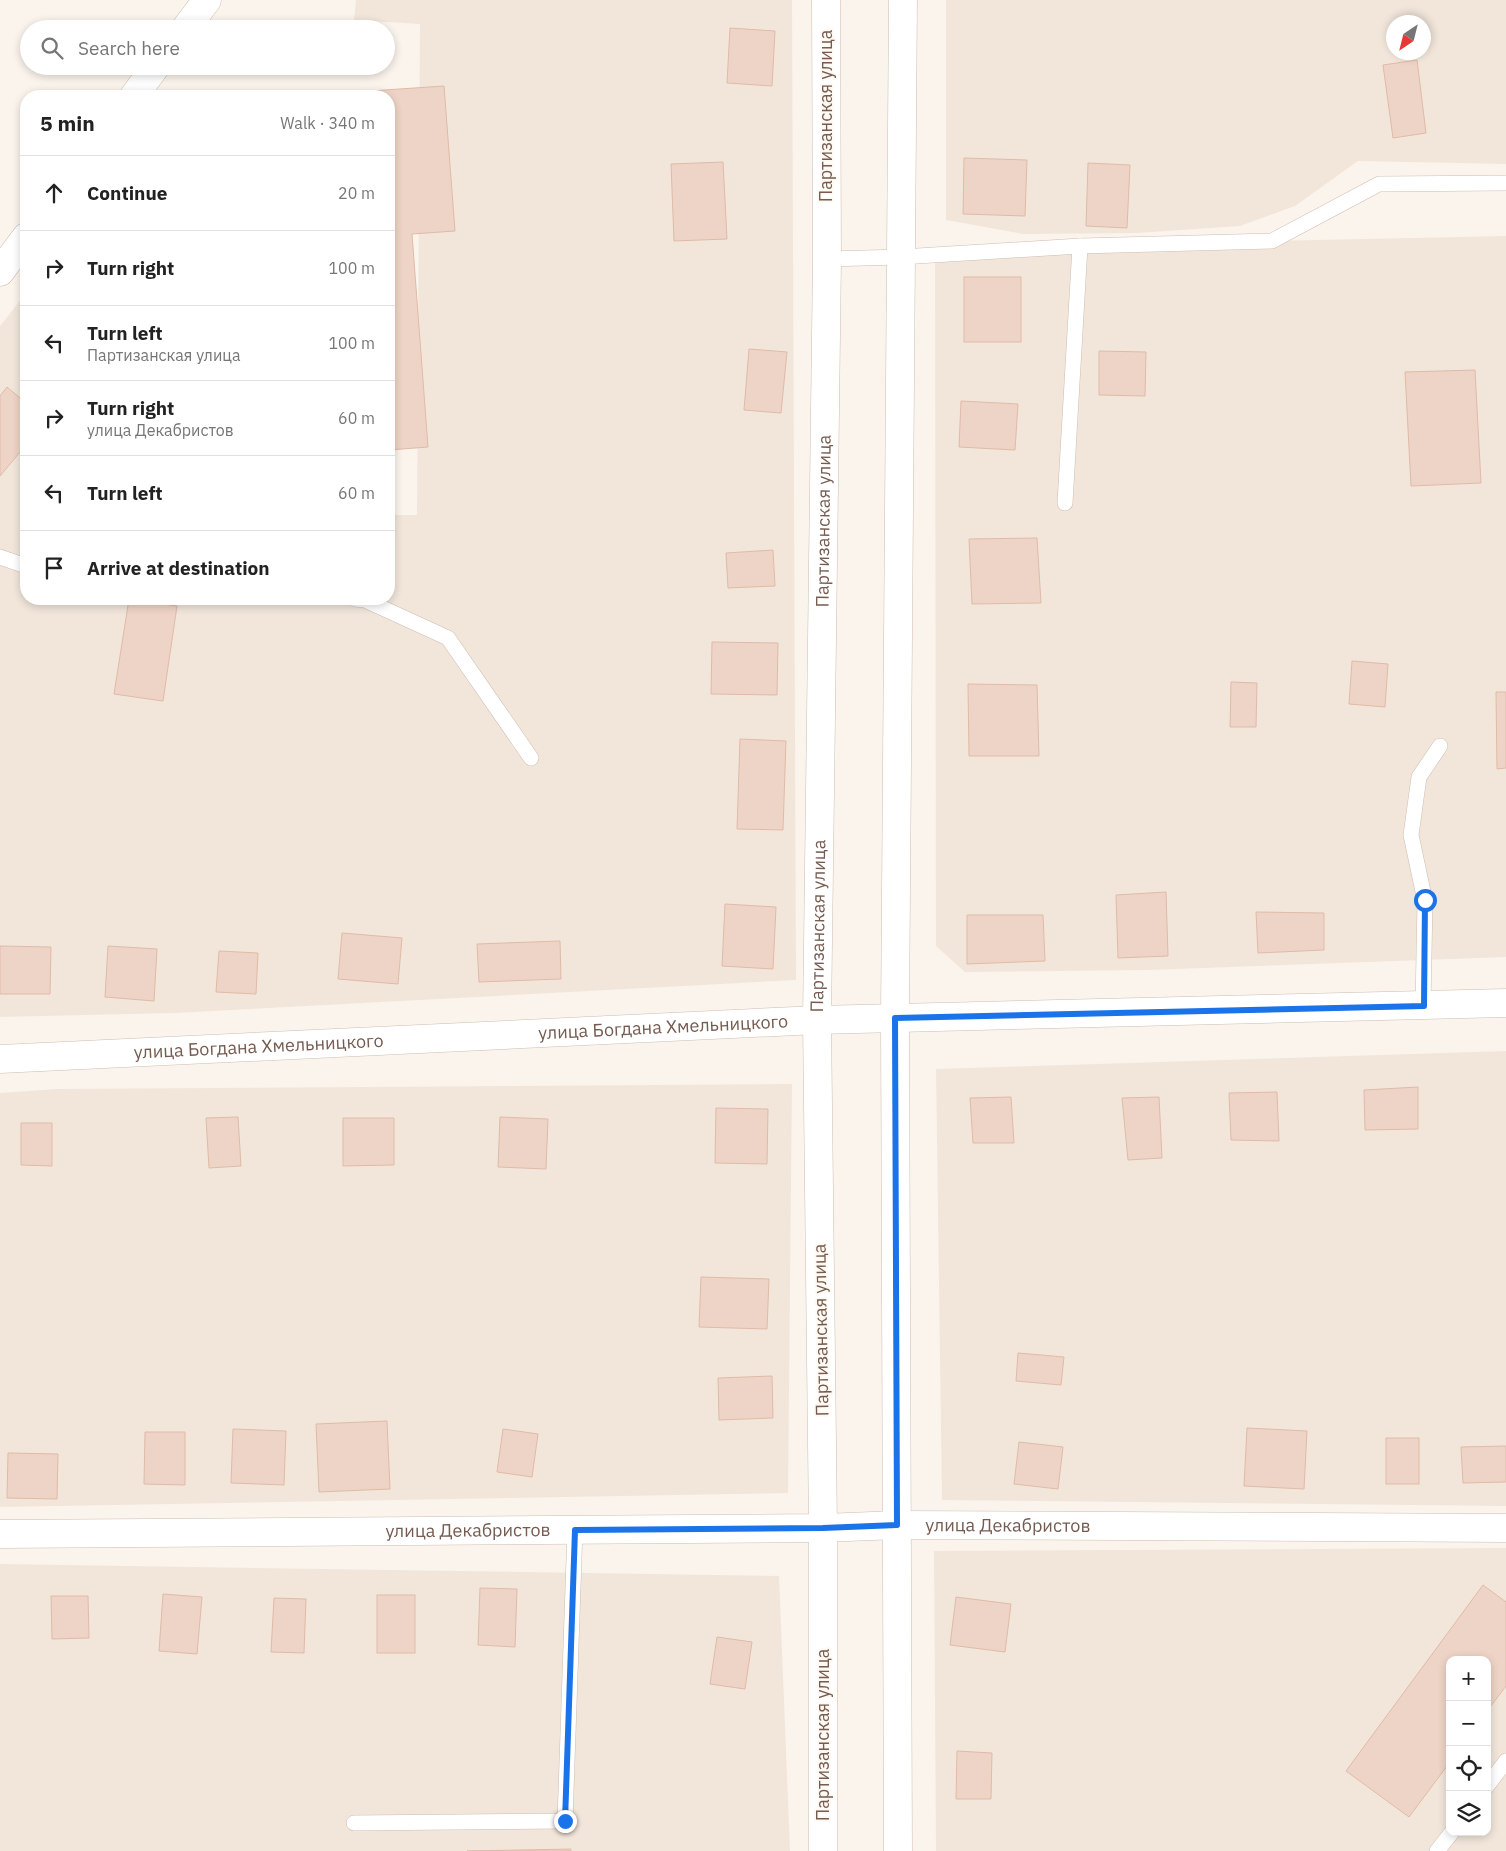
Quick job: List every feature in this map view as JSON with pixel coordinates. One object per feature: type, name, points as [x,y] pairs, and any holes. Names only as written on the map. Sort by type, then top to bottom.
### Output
[{"type":"street","points":[[192,20],[207,0]]},
{"type":"street","name":"Партизанская улица","points":[[824,1851],[823,1528],[817,1020],[827,259],[826,0]]},
{"type":"street","points":[[898,1851],[895,1018],[903,0]]},
{"type":"street","points":[[138,90],[149,75]]},
{"type":"street","points":[[0,272],[20,245]]},
{"type":"street","name":"улица Богдана Хмельницкого","points":[[0,1059],[817,1020],[1506,1003]]},
{"type":"street","name":"улица Декабристов","points":[[0,1534],[823,1528],[897,1525],[1506,1528]]},
{"type":"lane","points":[[827,259],[901,257],[1080,246],[1272,241],[1379,184],[1506,183]]},
{"type":"lane","points":[[1065,503],[1080,246]]},
{"type":"lane","points":[[0,557],[20,564]]},
{"type":"lane","points":[[375,605],[448,638],[531,758]]},
{"type":"lane","points":[[1424,1006],[1425,900],[1411,835],[1418,777],[1440,746]]},
{"type":"lane","points":[[354,1824],[565,1821],[575,1530]]},
{"type":"lane","points":[[1491,1781],[1506,1762]]},
{"type":"lane","points":[[1437,1851],[1449,1836]]},
{"type":"shaded area","points":[[356,0],[792,0],[796,980],[174,1013],[0,1017],[0,326],[20,301],[20,605],[395,605],[395,515],[417,515],[420,24],[395,22],[395,20],[354,20]]},
{"type":"shaded area","points":[[946,0],[1506,0],[1506,164],[1358,161],[1295,206],[1240,226],[1137,233],[1023,234],[946,220]]},
{"type":"shaded area","points":[[1506,236],[1506,957],[1149,970],[965,972],[936,946],[935,248]]},
{"type":"shaded area","points":[[1506,1051],[1506,1506],[942,1500],[936,1069]]},
{"type":"shaded area","points":[[792,1084],[788,1493],[0,1507],[0,1093],[57,1089]]},
{"type":"shaded area","points":[[1506,1548],[1506,1851],[936,1851],[934,1551]]},
{"type":"shaded area","points":[[0,1564],[779,1576],[790,1851],[0,1851]]},
{"type":"building","points":[[730,28],[775,31],[772,86],[727,83]]},
{"type":"building","points":[[1417,60],[1426,133],[1393,138],[1383,65]]},
{"type":"building","points":[[444,86],[455,231],[412,234],[428,447],[395,450],[395,90],[385,90]]},
{"type":"building","points":[[964,158],[1027,160],[1025,216],[963,214]]},
{"type":"building","points":[[723,162],[727,239],[674,241],[671,164]]},
{"type":"building","points":[[1088,163],[1130,165],[1127,228],[1086,226]]},
{"type":"building","points":[[964,277],[1021,277],[1021,342],[964,342]]},
{"type":"building","points":[[749,349],[787,352],[781,413],[744,410]]},
{"type":"building","points":[[1099,351],[1146,352],[1145,396],[1099,395]]},
{"type":"building","points":[[1475,370],[1481,483],[1411,486],[1405,372]]},
{"type":"building","points":[[7,387],[20,398],[20,452],[0,476],[0,396]]},
{"type":"building","points":[[961,401],[1018,404],[1015,450],[959,447]]},
{"type":"building","points":[[1037,538],[1041,603],[972,604],[969,539]]},
{"type":"building","points":[[773,550],[775,586],[728,588],[726,553]]},
{"type":"building","points":[[128,605],[177,606],[163,701],[114,694]]},
{"type":"building","points":[[712,642],[778,643],[777,695],[711,694]]},
{"type":"building","points":[[1352,661],[1388,664],[1385,707],[1349,704]]},
{"type":"building","points":[[1231,682],[1257,683],[1256,727],[1230,727]]},
{"type":"building","points":[[968,684],[1037,685],[1039,756],[969,756]]},
{"type":"building","points":[[1496,692],[1506,692],[1506,768],[1497,769]]},
{"type":"building","points":[[740,739],[786,741],[783,830],[737,829]]},
{"type":"building","points":[[1166,892],[1168,956],[1118,958],[1116,895]]},
{"type":"building","points":[[725,904],[776,907],[773,969],[722,966]]},
{"type":"building","points":[[1256,912],[1324,913],[1324,950],[1258,953]]},
{"type":"building","points":[[967,915],[1043,915],[1045,961],[967,964]]},
{"type":"building","points":[[342,933],[402,938],[398,984],[338,979]]},
{"type":"building","points":[[560,941],[561,979],[479,982],[477,944]]},
{"type":"building","points":[[0,946],[51,947],[50,994],[0,994]]},
{"type":"building","points":[[108,946],[157,949],[154,1001],[105,997]]},
{"type":"building","points":[[219,951],[258,953],[256,994],[216,992]]},
{"type":"building","points":[[1418,1087],[1418,1129],[1365,1130],[1364,1090]]},
{"type":"building","points":[[1277,1092],[1279,1141],[1231,1140],[1229,1093]]},
{"type":"building","points":[[1011,1097],[1014,1143],[973,1143],[970,1098]]},
{"type":"building","points":[[1159,1097],[1162,1158],[1128,1160],[1122,1098]]},
{"type":"building","points":[[716,1108],[768,1109],[767,1164],[715,1163]]},
{"type":"building","points":[[238,1117],[241,1166],[209,1168],[206,1118]]},
{"type":"building","points":[[500,1117],[548,1119],[546,1169],[498,1167]]},
{"type":"building","points":[[343,1118],[394,1118],[394,1165],[343,1166]]},
{"type":"building","points":[[21,1123],[52,1123],[52,1166],[21,1165]]},
{"type":"building","points":[[701,1277],[769,1279],[767,1329],[699,1327]]},
{"type":"building","points":[[1018,1353],[1064,1357],[1061,1385],[1016,1381]]},
{"type":"building","points":[[772,1376],[773,1418],[719,1420],[718,1378]]},
{"type":"building","points":[[387,1421],[390,1489],[319,1492],[316,1424]]},
{"type":"building","points":[[1247,1428],[1307,1431],[1304,1489],[1244,1486]]},
{"type":"building","points":[[233,1429],[286,1431],[284,1485],[231,1483]]},
{"type":"building","points":[[503,1429],[538,1434],[532,1477],[497,1472]]},
{"type":"building","points":[[145,1432],[185,1432],[185,1485],[144,1484]]},
{"type":"building","points":[[1386,1438],[1419,1438],[1419,1484],[1386,1484]]},
{"type":"building","points":[[1019,1442],[1063,1447],[1058,1489],[1014,1484]]},
{"type":"building","points":[[1506,1446],[1506,1482],[1463,1483],[1461,1447]]},
{"type":"building","points":[[8,1453],[58,1454],[57,1499],[7,1498]]},
{"type":"building","points":[[1483,1585],[1506,1602],[1506,1686],[1491,1706],[1491,1656],[1446,1656],[1446,1767],[1409,1817],[1346,1771]]},
{"type":"building","points":[[480,1588],[517,1589],[515,1647],[478,1645]]},
{"type":"building","points":[[163,1594],[202,1597],[197,1654],[159,1651]]},
{"type":"building","points":[[377,1595],[415,1595],[415,1653],[377,1653]]},
{"type":"building","points":[[51,1596],[88,1596],[89,1638],[52,1639]]},
{"type":"building","points":[[956,1597],[1011,1604],[1005,1652],[950,1645]]},
{"type":"building","points":[[274,1598],[306,1599],[304,1653],[271,1652]]},
{"type":"building","points":[[717,1637],[752,1642],[745,1689],[710,1684]]},
{"type":"building","points":[[957,1751],[992,1753],[991,1799],[956,1799]]},
{"type":"building","points":[[571,1849],[571,1851],[467,1851]]},
{"type":"route","points":[[565,1821],[575,1530],[823,1528],[897,1525],[895,1018],[1424,1006],[1425,900]]}]
